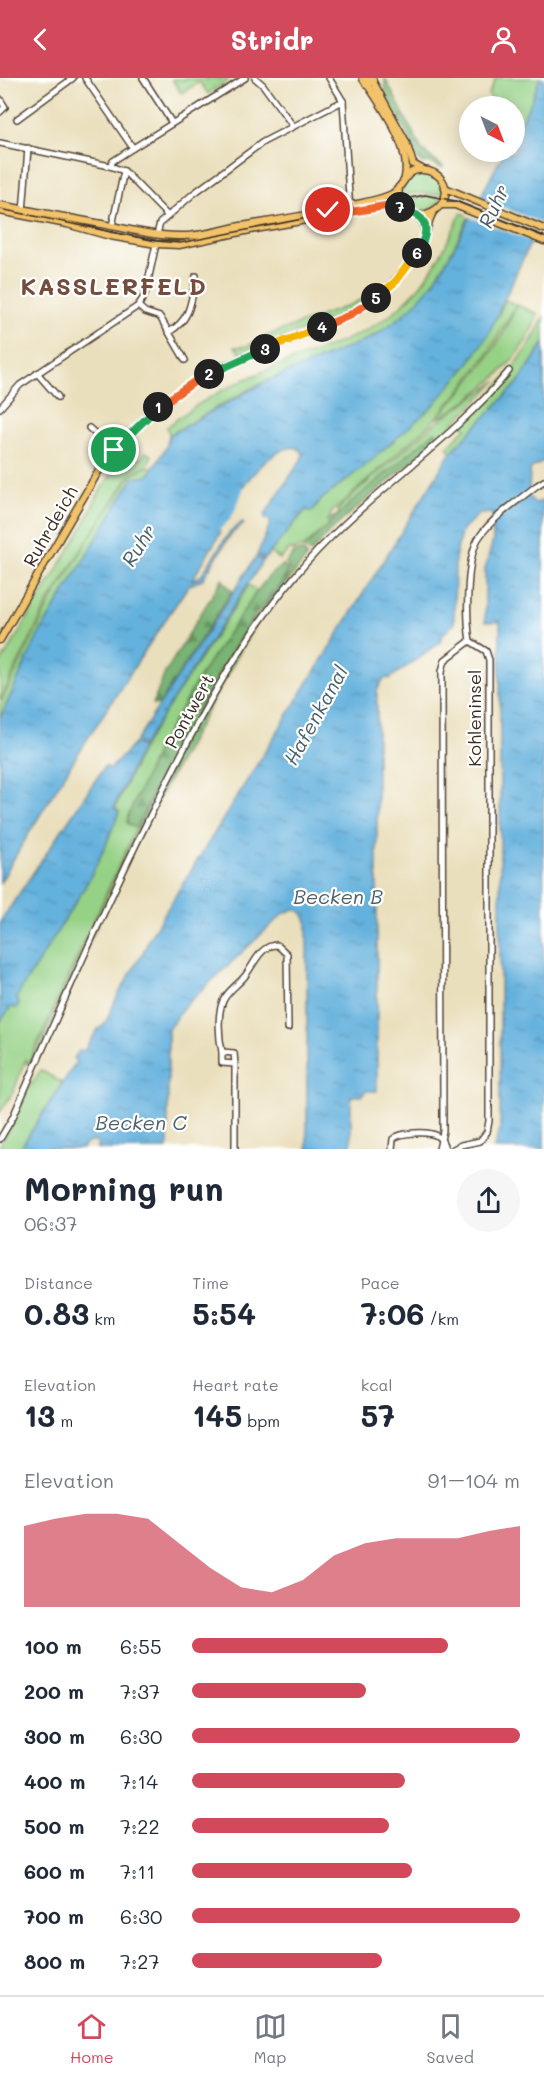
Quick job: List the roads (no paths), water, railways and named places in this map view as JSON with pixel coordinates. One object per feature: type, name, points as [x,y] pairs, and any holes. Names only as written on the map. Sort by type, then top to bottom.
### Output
[{"type":"main road","points":[[369,80],[406,142],[413,164],[433,173],[444,183],[446,196],[442,205],[434,211],[417,215]]},
{"type":"main road","points":[[0,205],[156,244],[189,244],[350,209],[390,194],[399,187],[405,177],[407,163],[405,153],[369,80]]},
{"type":"main road","points":[[405,177],[423,170]]},
{"type":"main road","points":[[399,187],[398,199],[404,210]]},
{"type":"main road","points":[[445,188],[544,229]]},
{"type":"main road","points":[[0,211],[23,212],[157,234],[186,236],[350,209],[391,205],[417,215],[425,226],[425,237]]},
{"type":"main road","points":[[442,205],[454,205],[544,241]]},
{"type":"main road","name":"Ruhrdeich","points":[[0,639],[101,467],[114,450],[154,410],[194,382],[244,357],[319,328],[364,307],[396,281],[408,265],[425,237],[429,218],[434,211]]},
{"type":"main road","points":[[156,244],[157,234]]},
{"type":"street","points":[[17,119],[73,78]]},
{"type":"street","points":[[85,78],[133,148]]},
{"type":"street","points":[[143,78],[172,123]]},
{"type":"street","points":[[110,166],[133,148],[244,78]]},
{"type":"street","points":[[255,78],[293,126]]},
{"type":"street","points":[[329,78],[343,101],[350,209]]},
{"type":"street","points":[[0,99],[6,107],[0,112]]},
{"type":"street","points":[[157,234],[160,223],[193,194],[263,142],[343,101]]},
{"type":"street","points":[[0,142],[124,171],[168,216]]},
{"type":"street","points":[[23,212],[28,148]]},
{"type":"street","points":[[112,226],[124,171]]},
{"type":"street","points":[[0,408],[20,385],[138,306],[145,295],[156,244]]},
{"type":"street","points":[[169,332],[178,327],[187,316],[196,276]]},
{"type":"street","points":[[138,306],[145,312],[157,315],[185,360]]},
{"type":"street","name":"Pontwert","points":[[0,1139],[13,1117],[109,902],[166,784],[211,698],[257,626],[294,576],[333,532],[441,440],[509,371]]},
{"type":"street","points":[[37,373],[58,397]]},
{"type":"street","points":[[89,428],[114,450]]},
{"type":"street","points":[[470,641],[468,628],[470,561],[474,546],[490,525],[544,481]]},
{"type":"street","name":"Kohleninsel","points":[[439,1149],[441,1140],[442,671],[445,660],[470,641],[486,651],[489,660],[489,1121],[487,1132],[480,1141],[461,1144],[453,1149]]},
{"type":"street","points":[[235,1064],[222,1063],[220,1011],[223,1001],[246,975],[255,960],[273,945],[277,945],[287,954],[288,1028]]},
{"type":"street","points":[[222,1052],[234,1053],[235,1149]]},
{"type":"street","points":[[392,1149],[393,1139],[399,1134],[431,1134],[441,1140]]},
{"type":"street","name":"Kohleninsel","points":[[441,1140],[445,1149]]},
{"type":"water","name":"Ruhr","points":[[540,78],[544,78],[544,213],[488,335],[467,366],[432,407],[373,459],[322,499],[311,512],[306,509],[264,560],[257,555],[271,522],[265,518],[265,514],[303,454],[298,448],[287,448],[264,463],[252,475],[218,522],[220,534],[192,580],[201,576],[229,533],[242,522],[244,524],[231,534],[203,579],[188,586],[68,770],[0,883],[0,718],[38,636],[133,478],[148,476],[166,448],[169,435],[267,381],[373,337],[413,306],[434,282],[499,162],[525,162],[525,114]]},
{"type":"water","points":[[544,343],[544,461],[530,469],[529,497],[535,503],[543,501],[544,1149],[493,1149],[500,1130],[500,622],[485,622],[485,569],[493,540],[492,513],[479,514],[462,530],[455,558],[454,624],[441,636],[441,641],[389,679],[388,677],[382,681],[377,691],[377,1091],[366,1091],[361,1096],[351,1096],[351,1149],[307,1149],[307,921],[303,913],[295,909],[284,913],[184,1007],[168,1028],[168,1149],[98,1149],[97,1142],[92,1142],[86,1143],[82,1149],[20,1149],[76,1062],[74,1058],[80,1050],[84,1051],[98,1029],[104,1025],[148,940],[451,452],[518,383]]},
{"type":"water","points":[[256,557],[263,561],[143,746],[136,741]]},
{"type":"water","points":[[135,743],[142,747],[114,807],[119,812],[105,847],[85,887],[16,998],[19,1003],[16,1008],[11,1007],[0,1022],[0,922],[105,766],[110,769]]},
{"type":"waterway","points":[[219,525],[229,513],[239,489]]},
{"type":"tram line","points":[[0,209],[156,241],[180,243],[425,195],[456,201],[544,236]]},
{"type":"district","name":"KASSLERFELD","points":[[114,285]]},
{"type":"water label","name":"Hafenkanal","points":[[315,715]]},
{"type":"water label","name":"Becken B","points":[[338,896]]},
{"type":"water label","name":"Becken C","points":[[141,1122]]}]
